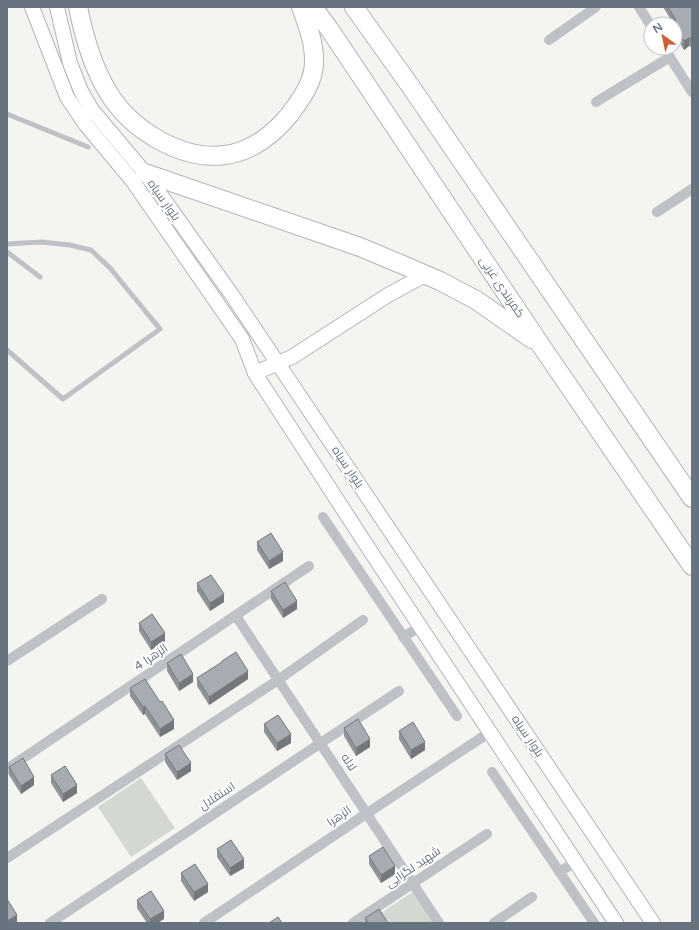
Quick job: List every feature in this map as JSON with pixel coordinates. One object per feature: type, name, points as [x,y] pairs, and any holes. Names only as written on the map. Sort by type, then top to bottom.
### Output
[{"type":"highway","points":[[78,7],[86,42],[92,60],[109,93],[122,111],[146,132],[160,140],[189,152],[206,156],[225,156],[240,152],[257,144],[272,133],[288,117],[300,101],[308,86],[313,74],[314,60],[308,29],[301,7]]},
{"type":"highway","name":"کمربندی غربی","points":[[313,7],[692,566]]},
{"type":"highway","points":[[354,7],[420,100],[692,498]]},
{"type":"highway","points":[[145,173],[360,248],[425,275],[476,300],[542,346]]},
{"type":"main road","name":"بلوار سپاه","points":[[32,7],[67,97],[86,125],[146,200],[242,339],[255,373],[420,627],[616,923]]},
{"type":"main road","name":"بلوار سپاه","points":[[57,7],[70,63],[81,91],[92,110],[145,173],[232,295],[654,923]]},
{"type":"main road","points":[[121,167],[132,158]]},
{"type":"main road","points":[[255,373],[292,357],[388,295],[425,275]]},
{"type":"street","points":[[549,40],[596,7]]},
{"type":"street","points":[[639,7],[645,16]]},
{"type":"street","points":[[596,102],[670,57],[689,80],[692,92]]},
{"type":"street","points":[[657,212],[692,189]]},
{"type":"street","points":[[323,517],[457,716]]},
{"type":"street","name":"الزهرا 4","points":[[7,769],[309,566]]},
{"type":"street","points":[[7,662],[102,599]]},
{"type":"street","name":"لاله","points":[[236,616],[439,923]]},
{"type":"street","points":[[7,858],[278,680],[364,620]]},
{"type":"street","points":[[403,637],[420,627]]},
{"type":"street","name":"استقلال","points":[[50,923],[399,691]]},
{"type":"street","name":"الزهرا","points":[[205,923],[490,732]]},
{"type":"street","points":[[492,772],[594,923]]},
{"type":"street","name":"شهید لگزایی","points":[[353,923],[487,834]]},
{"type":"street","points":[[559,872],[576,862]]},
{"type":"street","points":[[494,923],[532,897]]},
{"type":"lane","points":[[7,114],[88,147]]},
{"type":"lane","points":[[7,244],[41,242],[70,245],[91,250],[110,268],[160,329],[63,399],[7,350]]},
{"type":"lane","points":[[7,252],[40,277]]},
{"type":"shaded area","points":[[141,778],[175,828],[131,857],[98,807]]},
{"type":"shaded area","points":[[414,891],[436,923],[384,923],[378,915]]},
{"type":"building","points":[[668,7],[692,7],[692,38],[684,41],[683,16],[674,16]]},
{"type":"building","points":[[271,533],[283,552],[269,561],[257,542]]},
{"type":"building","points":[[211,575],[224,594],[210,603],[197,583]]},
{"type":"building","points":[[285,582],[297,601],[283,610],[271,591]]},
{"type":"building","points":[[152,614],[165,633],[151,642],[139,623]]},
{"type":"building","points":[[236,652],[248,671],[209,697],[197,678]]},
{"type":"building","points":[[181,654],[193,674],[179,683],[167,663]]},
{"type":"building","points":[[145,679],[174,720],[160,729],[145,706],[143,707],[130,688]]},
{"type":"building","points":[[278,715],[291,734],[277,743],[264,724]]},
{"type":"building","points":[[358,719],[370,739],[356,748],[344,728]]},
{"type":"building","points":[[413,722],[425,742],[411,750],[399,731]]},
{"type":"building","points":[[179,745],[191,763],[177,772],[165,754]]},
{"type":"building","points":[[23,758],[34,777],[21,786],[9,767]]},
{"type":"building","points":[[65,766],[77,785],[63,794],[51,775]]},
{"type":"building","points":[[231,840],[244,859],[230,868],[217,849]]},
{"type":"building","points":[[383,847],[395,866],[381,875],[369,856]]},
{"type":"building","points":[[195,864],[208,884],[194,892],[181,873]]},
{"type":"building","points":[[151,891],[164,911],[150,919],[137,900]]},
{"type":"building","points":[[7,899],[17,915],[7,921]]},
{"type":"building","points":[[379,909],[388,923],[368,923],[365,918]]},
{"type":"building","points":[[278,917],[282,923],[269,923]]}]
